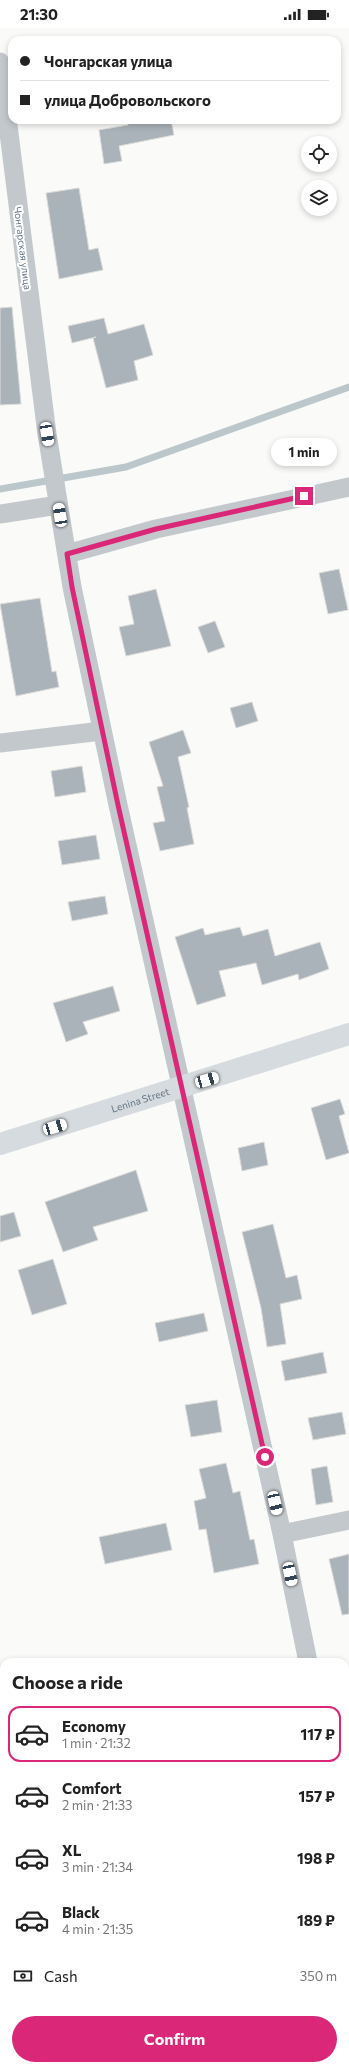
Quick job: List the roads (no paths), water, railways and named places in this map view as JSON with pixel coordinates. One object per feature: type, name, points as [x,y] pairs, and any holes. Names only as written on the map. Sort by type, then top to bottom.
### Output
[{"type":"street","name":"Чонгарская улица","points":[[0,62],[47,434],[59,510]]},
{"type":"street","points":[[67,554],[156,529],[349,487]]},
{"type":"street","points":[[0,514],[59,510],[72,587],[102,731],[180,1087],[282,1534],[307,1658]]},
{"type":"street","points":[[0,744],[102,731]]},
{"type":"street","name":"Lenina Street","points":[[0,1144],[349,1034]]},
{"type":"street","points":[[282,1534],[349,1520]]},
{"type":"waterway","points":[[0,489],[126,467],[349,387]]}]
